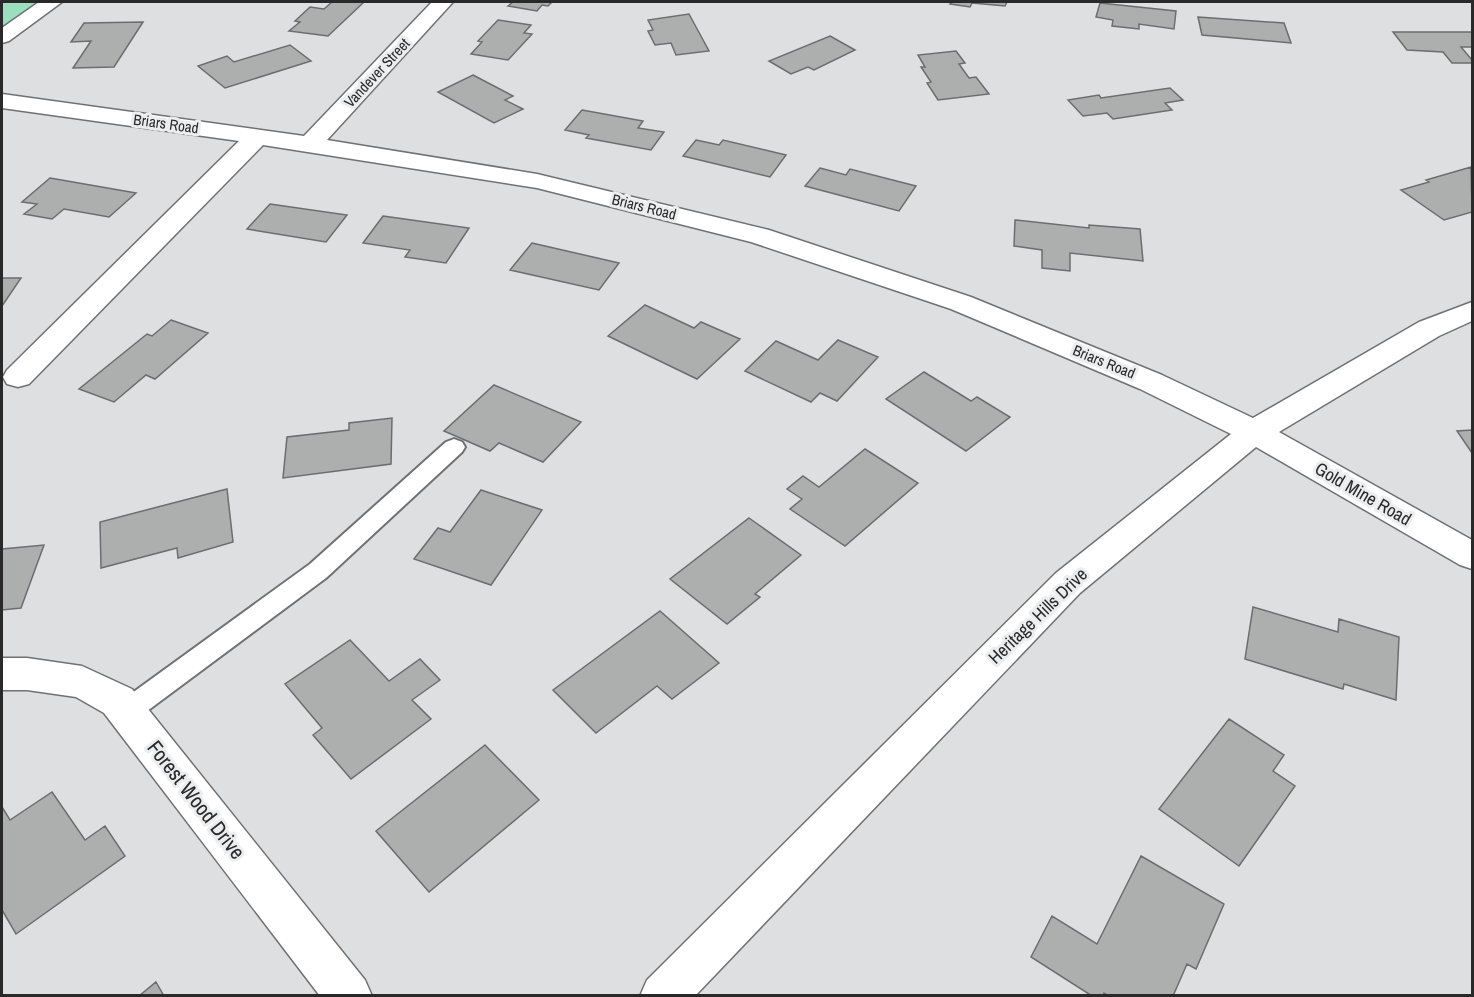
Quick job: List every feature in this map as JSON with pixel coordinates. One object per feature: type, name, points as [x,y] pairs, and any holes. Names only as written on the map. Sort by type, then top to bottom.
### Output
[{"type":"street","points":[[2,37],[52,2]]},
{"type":"street","name":"Vandever Street","points":[[310,144],[443,2]]},
{"type":"street","name":"Briars Road","points":[[2,101],[310,144],[537,181],[760,236],[961,303],[1151,382],[1254,432]]},
{"type":"street","points":[[18,377],[257,137]]},
{"type":"street","name":"Heritage Hills Drive","points":[[663,996],[1068,583],[1254,432],[1429,329],[1473,311]]},
{"type":"street","name":"Gold Mine Road","points":[[1254,432],[1473,556]]},
{"type":"street","name":"Forest Wood Drive","points":[[2,674],[27,674],[82,682],[118,701],[349,996]]},
{"type":"lane","points":[[126,712],[318,571],[454,447]]},
{"type":"green space","points":[[2,2],[52,2],[2,37]]},
{"type":"building","points":[[332,2],[364,2],[328,36],[289,31],[300,22],[295,21],[310,7],[324,9]]},
{"type":"building","points":[[513,2],[552,2],[548,6],[542,5],[537,11],[508,6]]},
{"type":"building","points":[[952,2],[1007,2],[1005,6],[972,3],[970,7],[950,4]]},
{"type":"building","points":[[1100,3],[1176,11],[1174,29],[1139,24],[1139,29],[1112,26],[1113,20],[1096,17]]},
{"type":"building","points":[[689,14],[709,51],[676,55],[671,43],[655,45],[648,31],[653,30],[648,20]]},
{"type":"building","points":[[1198,17],[1284,23],[1291,43],[1202,35]]},
{"type":"building","points":[[498,20],[531,25],[524,33],[532,34],[508,60],[471,54],[482,42],[478,41]]},
{"type":"building","points":[[143,22],[114,67],[73,68],[91,41],[71,42],[84,23]]},
{"type":"building","points":[[1393,32],[1472,32],[1472,47],[1461,47],[1472,63],[1452,63],[1443,52],[1407,50]]},
{"type":"building","points":[[830,36],[855,50],[814,70],[808,67],[791,74],[769,61]]},
{"type":"building","points":[[290,45],[311,61],[225,88],[198,66],[227,56],[234,62]]},
{"type":"building","points":[[956,51],[965,63],[959,64],[969,78],[976,77],[989,94],[938,100],[927,83],[931,82],[921,67],[925,67],[918,55]]},
{"type":"building","points":[[473,75],[513,96],[505,100],[523,109],[494,123],[438,92]]},
{"type":"building","points":[[1170,88],[1183,100],[1165,103],[1172,110],[1113,119],[1107,113],[1083,116],[1068,100],[1099,95],[1101,98]]},
{"type":"building","points":[[582,110],[643,121],[638,128],[664,132],[651,150],[586,138],[589,135],[565,130]]},
{"type":"building","points":[[696,140],[719,145],[723,140],[786,155],[770,177],[683,156]]},
{"type":"building","points":[[1471,167],[1472,212],[1444,220],[1401,190],[1429,182],[1426,180]]},
{"type":"building","points":[[820,168],[846,175],[850,169],[916,186],[899,211],[805,186]]},
{"type":"building","points":[[50,178],[136,193],[109,217],[64,209],[52,219],[24,214],[37,204],[22,202]]},
{"type":"building","points":[[270,204],[347,215],[326,242],[247,229]]},
{"type":"building","points":[[383,216],[469,228],[446,263],[405,257],[410,250],[363,243]]},
{"type":"building","points":[[1015,220],[1089,228],[1089,225],[1140,229],[1143,261],[1070,253],[1070,271],[1042,268],[1042,250],[1014,246]]},
{"type":"building","points":[[532,243],[619,263],[599,290],[510,270]]},
{"type":"building","points":[[2,278],[21,278],[2,306]]},
{"type":"building","points":[[645,305],[694,328],[701,322],[740,339],[697,379],[608,336]]},
{"type":"building","points":[[171,320],[208,333],[155,379],[146,375],[114,402],[79,389],[147,334],[152,336]]},
{"type":"building","points":[[838,340],[878,357],[837,401],[820,393],[811,402],[745,371],[776,341],[818,360]]},
{"type":"building","points":[[924,372],[971,401],[977,397],[1010,417],[966,451],[886,399]]},
{"type":"building","points":[[494,385],[581,422],[543,462],[499,443],[490,451],[444,431]]},
{"type":"building","points":[[392,418],[391,464],[283,478],[287,437],[349,430],[349,423]]},
{"type":"building","points":[[1472,430],[1472,453],[1457,431]]},
{"type":"building","points":[[865,449],[918,483],[845,546],[790,509],[802,499],[787,489],[803,476],[819,487]]},
{"type":"building","points":[[227,489],[233,542],[178,558],[177,548],[101,568],[100,522]]},
{"type":"building","points":[[481,490],[542,510],[491,585],[414,559],[438,528],[450,532]]},
{"type":"building","points":[[749,518],[801,555],[755,594],[760,597],[727,624],[670,579]]},
{"type":"building","points":[[44,545],[21,608],[2,610],[2,549]]},
{"type":"building","points":[[1253,607],[1338,632],[1339,619],[1399,637],[1396,700],[1344,684],[1343,689],[1245,659]]},
{"type":"building","points":[[660,611],[719,663],[672,699],[657,686],[596,733],[553,690]]},
{"type":"building","points":[[350,640],[389,681],[420,659],[440,680],[412,700],[431,719],[351,779],[313,735],[322,728],[285,684]]},
{"type":"building","points":[[1229,719],[1284,755],[1273,771],[1295,786],[1239,866],[1159,809]]},
{"type":"building","points":[[485,745],[539,800],[429,892],[376,831]]},
{"type":"building","points":[[52,792],[85,840],[105,826],[125,856],[16,934],[2,910],[2,807],[10,820]]},
{"type":"building","points":[[1141,856],[1224,904],[1196,969],[1187,964],[1173,996],[1109,996],[1104,993],[1103,996],[1092,996],[1031,957],[1052,916],[1097,944]]},
{"type":"building","points":[[156,982],[164,996],[139,996]]}]
